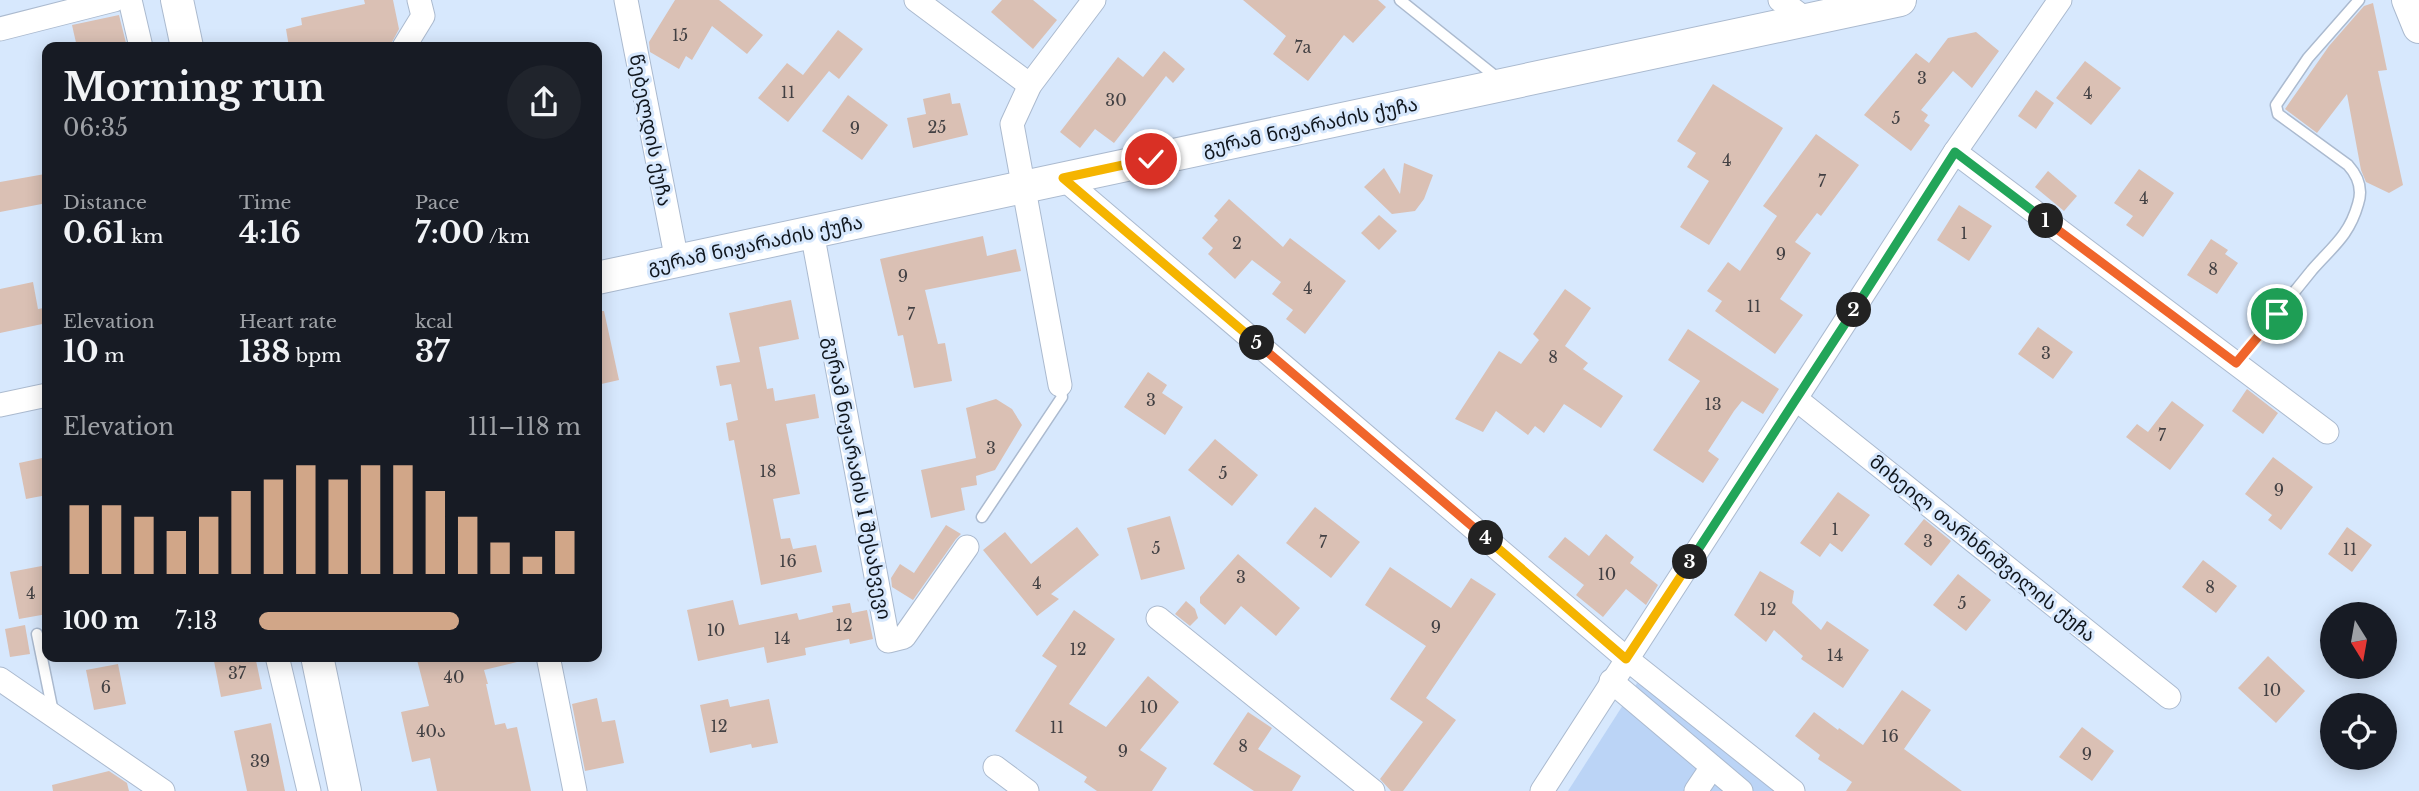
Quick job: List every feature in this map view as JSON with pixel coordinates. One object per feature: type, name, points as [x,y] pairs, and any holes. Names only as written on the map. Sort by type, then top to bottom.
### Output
[{"type":"street","points":[[0,29],[114,0]]},
{"type":"street","points":[[130,0],[140,42]]},
{"type":"street","points":[[177,0],[186,42]]},
{"type":"street","points":[[407,42],[423,16],[419,0]]},
{"type":"street","name":"წებელდის ქუჩა","points":[[626,0],[677,261]]},
{"type":"street","points":[[916,0],[1030,85]]},
{"type":"street","points":[[1060,385],[1012,124],[1030,85],[1094,0]]},
{"type":"street","points":[[1780,0],[1807,20]]},
{"type":"street","name":"გურამ ნიჟარაძის ქუჩა","points":[[602,277],[1900,0]]},
{"type":"street","points":[[1542,791],[1955,152],[2060,0]]},
{"type":"street","points":[[2408,0],[2419,27]]},
{"type":"street","points":[[1955,152],[2328,432]]},
{"type":"street","points":[[1063,178],[1626,659],[1793,791]]},
{"type":"street","name":"გურამ ნიჟარაძის I შესახვევი","points":[[812,232],[888,640],[904,637],[967,547]]},
{"type":"street","points":[[0,405],[42,396]]},
{"type":"street","name":"მიხეილ თარხნიშვილის ქუჩა","points":[[1796,399],[2169,697]]},
{"type":"street","points":[[1158,618],[1373,791]]},
{"type":"street","points":[[278,662],[309,791]]},
{"type":"street","points":[[318,662],[345,791]]},
{"type":"street","points":[[549,662],[575,791]]},
{"type":"street","points":[[0,679],[163,791]]},
{"type":"street","points":[[1611,681],[1741,791]]},
{"type":"street","points":[[1696,791],[1712,766]]},
{"type":"street","points":[[995,767],[1027,791]]},
{"type":"lane","points":[[1400,0],[1505,84]]},
{"type":"lane","points":[[2236,363],[2317,264],[2340,242],[2358,204],[2360,189],[2356,173],[2348,164],[2278,114],[2276,105],[2308,58],[2359,0]]},
{"type":"lane","points":[[982,517],[1062,397],[1060,385]]},
{"type":"lane","points":[[37,634],[42,658]]},
{"type":"lane","points":[[43,662],[54,715]]},
{"type":"shaded area","points":[[1639,680],[1775,791],[1568,791]]},
{"type":"building","points":[[364,0],[393,0],[399,29],[392,42],[288,42],[286,29],[302,25],[301,18],[365,4]]},
{"type":"building","points":[[675,0],[719,0],[763,35],[747,54],[712,26],[692,60],[686,56],[679,69],[650,52],[649,42]]},
{"type":"building","points":[[1002,0],[1033,0],[1057,20],[1033,49],[991,12]]},
{"type":"building","points":[[1243,0],[1378,0],[1386,7],[1353,43],[1344,35],[1308,81],[1273,54],[1286,36]]},
{"type":"building","points":[[2373,3],[2387,70],[2378,71],[2403,185],[2389,193],[2366,182],[2361,170],[2347,94],[2317,133],[2285,109],[2329,46],[2364,6]]},
{"type":"building","points":[[119,15],[126,42],[76,42],[72,25]]},
{"type":"building","points":[[838,30],[863,49],[839,79],[829,71],[788,122],[758,98],[787,63],[803,75]]},
{"type":"building","points":[[1976,32],[1999,51],[1972,88],[1953,71],[1921,110],[1928,115],[1924,121],[1930,125],[1911,151],[1864,115],[1916,53],[1929,63],[1948,38]]},
{"type":"building","points":[[1164,51],[1185,69],[1173,83],[1166,76],[1114,143],[1095,129],[1080,148],[1060,132],[1118,57],[1143,77]]},
{"type":"building","points":[[2085,61],[2121,88],[2091,125],[2056,98]]},
{"type":"building","points":[[1713,84],[1783,128],[1709,245],[1680,227],[1709,181],[1687,167],[1696,153],[1677,141]]},
{"type":"building","points":[[2036,90],[2054,103],[2036,129],[2018,116]]},
{"type":"building","points":[[950,93],[952,104],[960,103],[968,135],[913,148],[907,118],[926,114],[923,99]]},
{"type":"building","points":[[848,95],[888,125],[862,160],[822,131]]},
{"type":"building","points":[[1816,134],[1859,165],[1821,216],[1817,213],[1795,242],[1811,253],[1780,299],[1803,315],[1775,354],[1715,311],[1722,301],[1707,291],[1728,262],[1740,271],[1777,216],[1763,206]]},
{"type":"building","points":[[1404,163],[1433,175],[1424,199],[1415,211],[1392,214],[1364,187],[1384,168],[1400,194]]},
{"type":"building","points":[[2139,169],[2174,193],[2143,237],[2126,225],[2133,216],[2114,203]]},
{"type":"building","points":[[2048,171],[2077,196],[2064,211],[2035,187]]},
{"type":"building","points":[[42,175],[42,204],[0,212],[0,182]]},
{"type":"building","points":[[1229,199],[1283,247],[1290,238],[1346,281],[1305,334],[1286,319],[1293,310],[1272,294],[1281,282],[1252,260],[1235,279],[1208,254],[1213,248],[1202,238],[1218,220],[1214,216]]},
{"type":"building","points":[[1959,205],[1992,226],[1969,261],[1937,240]]},
{"type":"building","points":[[1379,215],[1397,231],[1379,250],[1361,233]]},
{"type":"building","points":[[983,236],[987,256],[1016,249],[1021,271],[925,290],[938,344],[945,343],[952,381],[914,388],[903,335],[898,336],[880,259]]},
{"type":"building","points":[[2211,239],[2228,250],[2225,254],[2238,263],[2217,294],[2187,275]]},
{"type":"building","points":[[33,282],[38,309],[42,308],[42,324],[0,333],[0,289]]},
{"type":"building","points":[[1565,289],[1591,308],[1565,346],[1588,363],[1583,369],[1623,396],[1601,428],[1564,404],[1544,433],[1535,426],[1528,435],[1496,411],[1483,432],[1455,419],[1499,351],[1521,364],[1539,340],[1533,334]]},
{"type":"building","points":[[791,300],[799,339],[759,347],[767,389],[773,388],[775,401],[815,394],[819,418],[786,424],[800,494],[773,499],[781,539],[790,538],[793,549],[816,545],[822,572],[761,585],[734,440],[729,441],[726,423],[738,420],[731,384],[720,386],[716,366],[740,362],[729,313]]},
{"type":"building","points":[[602,311],[604,311],[619,380],[602,384]]},
{"type":"building","points":[[2038,327],[2073,352],[2053,379],[2018,354]]},
{"type":"building","points":[[1688,329],[1779,389],[1763,414],[1742,401],[1708,451],[1719,459],[1703,483],[1653,450],[1700,381],[1668,360]]},
{"type":"building","points":[[1148,372],[1167,385],[1162,393],[1183,407],[1165,435],[1124,407]]},
{"type":"building","points":[[2247,389],[2278,413],[2263,434],[2232,411]]},
{"type":"building","points":[[996,399],[1012,409],[1022,425],[995,470],[976,476],[977,485],[961,488],[965,510],[931,518],[921,470],[976,458],[966,408]]},
{"type":"building","points":[[2172,401],[2204,425],[2170,470],[2126,437],[2137,424],[2148,432]]},
{"type":"building","points":[[1215,439],[1258,475],[1232,506],[1188,470]]},
{"type":"building","points":[[2273,457],[2313,487],[2281,530],[2268,520],[2272,515],[2245,494]]},
{"type":"building","points":[[42,458],[42,496],[26,499],[19,463]]},
{"type":"building","points":[[1838,492],[1870,515],[1842,552],[1830,543],[1820,557],[1800,543]]},
{"type":"building","points":[[1315,507],[1360,542],[1331,578],[1286,543]]},
{"type":"building","points":[[1170,516],[1185,569],[1141,580],[1127,528]]},
{"type":"building","points":[[1924,519],[1951,541],[1931,566],[1904,544]]},
{"type":"building","points":[[946,525],[961,534],[913,600],[892,587],[891,578],[900,564],[914,573]]},
{"type":"building","points":[[1077,527],[1099,555],[1051,594],[1059,599],[1037,616],[983,550],[1005,532],[1031,564]]},
{"type":"building","points":[[2347,527],[2372,545],[2352,572],[2328,554]]},
{"type":"building","points":[[1606,534],[1634,557],[1630,563],[1658,585],[1646,605],[1626,589],[1603,617],[1576,595],[1584,585],[1548,557],[1565,537],[1589,556]]},
{"type":"building","points":[[1238,554],[1300,608],[1276,636],[1241,606],[1225,625],[1200,603],[1200,597]]},
{"type":"building","points":[[2203,560],[2237,586],[2216,613],[2182,587]]},
{"type":"building","points":[[42,566],[42,615],[19,619],[10,572]]},
{"type":"building","points":[[1390,567],[1451,608],[1471,578],[1496,594],[1426,698],[1456,720],[1403,791],[1391,791],[1380,779],[1423,722],[1390,699],[1426,646],[1365,605]]},
{"type":"building","points":[[1760,571],[1794,591],[1792,603],[1821,630],[1827,621],[1869,650],[1843,688],[1801,659],[1803,656],[1774,630],[1766,642],[1734,615]]},
{"type":"building","points":[[1958,574],[1991,600],[1966,631],[1933,605]]},
{"type":"building","points":[[733,600],[739,625],[797,613],[799,620],[833,612],[832,606],[850,603],[852,613],[867,610],[873,639],[850,644],[849,639],[805,648],[806,655],[767,663],[764,647],[698,661],[687,610]]},
{"type":"building","points":[[1186,601],[1195,609],[1198,618],[1190,626],[1175,614]]},
{"type":"building","points":[[1074,610],[1115,639],[1069,704],[1106,727],[1148,676],[1179,702],[1140,750],[1167,768],[1152,791],[1097,791],[1084,782],[1087,777],[1015,731],[1057,666],[1042,656]]},
{"type":"building","points":[[25,625],[30,654],[10,657],[5,629]]},
{"type":"building","points":[[2268,656],[2305,691],[2276,723],[2238,688]]},
{"type":"building","points":[[214,662],[256,662],[262,689],[221,697]]},
{"type":"building","points":[[418,662],[517,662],[484,670],[495,725],[505,723],[507,729],[517,727],[531,791],[437,791],[430,758],[412,762],[401,712],[429,706]]},
{"type":"building","points":[[118,664],[126,704],[94,710],[86,670]]},
{"type":"building","points":[[1902,690],[1931,710],[1904,749],[1962,791],[1846,791],[1852,782],[1818,759],[1820,755],[1795,736],[1814,712],[1863,745]]},
{"type":"building","points":[[597,698],[602,722],[615,720],[624,763],[585,771],[572,704]]},
{"type":"building","points":[[728,699],[730,707],[769,699],[778,743],[752,748],[751,744],[710,753],[700,705]]},
{"type":"building","points":[[1248,712],[1272,728],[1258,749],[1301,776],[1292,791],[1254,791],[1213,764]]},
{"type":"building","points":[[271,723],[285,791],[247,791],[234,731]]},
{"type":"building","points":[[2082,727],[2114,751],[2092,781],[2059,757]]},
{"type":"building","points":[[109,771],[127,783],[129,791],[53,791],[52,785]]},
{"type":"route","points":[[1151,159],[1063,178],[1626,659],[1955,152],[2236,363],[2277,314]]}]
